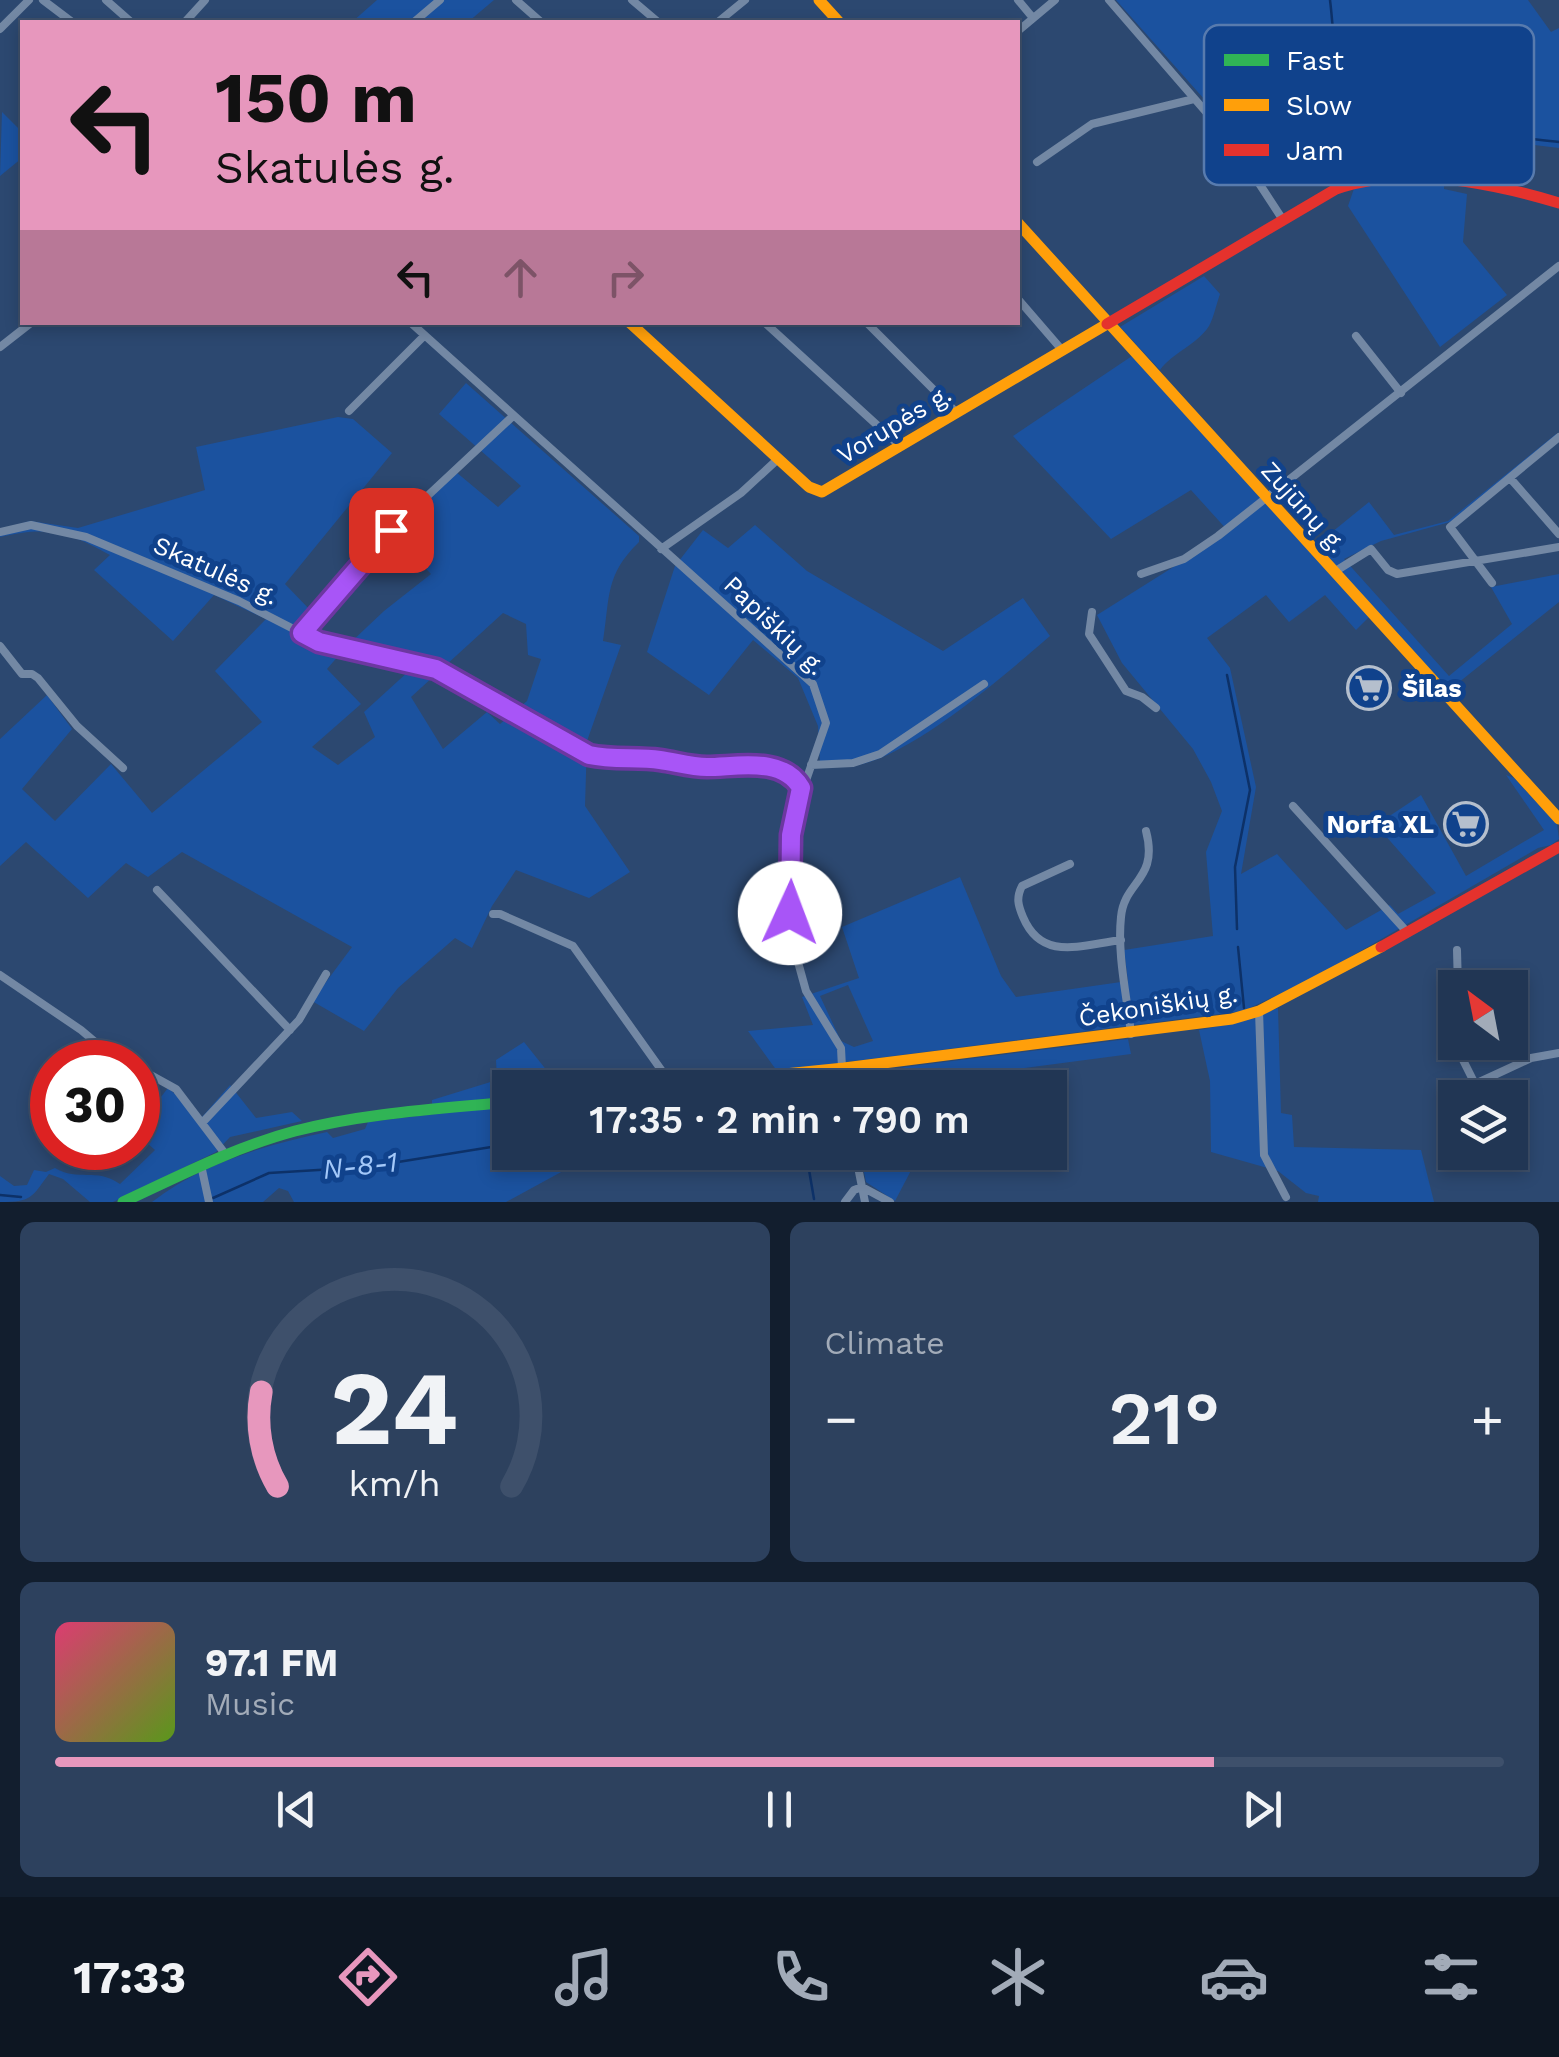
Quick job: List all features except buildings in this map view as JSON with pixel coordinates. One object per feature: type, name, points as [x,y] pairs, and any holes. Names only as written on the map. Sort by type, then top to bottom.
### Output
[{"type":"main road","points":[[819,0],[837,20]]},
{"type":"main road","name":"Vorupės g.","points":[[632,325],[809,487],[822,492],[1336,188],[1348,185]]},
{"type":"main road","name":"Vorupės g.","points":[[1465,185],[1537,195],[1559,203]]},
{"type":"main road","name":"Zujūnų g.","points":[[1020,225],[1559,820]]},
{"type":"main road","name":"Čekoniškių g.","points":[[824,1070],[1206,1024],[1258,1011],[1408,933],[1559,847]]},
{"type":"main road","points":[[123,1202],[264,1140],[329,1124],[492,1104]]},
{"type":"street","points":[[0,29],[29,0]]},
{"type":"street","points":[[43,0],[69,20]]},
{"type":"street","points":[[106,0],[129,20]]},
{"type":"street","points":[[187,20],[205,0]]},
{"type":"street","points":[[416,20],[440,0]]},
{"type":"street","points":[[516,0],[538,20]]},
{"type":"street","points":[[632,0],[656,20]]},
{"type":"street","points":[[720,20],[745,0]]},
{"type":"street","points":[[1018,0],[1033,18]]},
{"type":"street","points":[[1020,29],[1055,0]]},
{"type":"street","points":[[1109,0],[1204,111]]},
{"type":"street","points":[[1037,162],[1092,124],[1194,99]]},
{"type":"street","points":[[1261,185],[1283,220]]},
{"type":"street","points":[[1141,574],[1184,559],[1205,546],[1559,266]]},
{"type":"street","points":[[1020,301],[1062,350]]},
{"type":"street","points":[[0,346],[28,325]]},
{"type":"street","name":"Papiškių g.","points":[[413,325],[813,684],[826,722],[801,788],[791,835],[790,913],[793,944],[806,992],[837,1037],[844,1068]]},
{"type":"street","points":[[767,325],[900,446]]},
{"type":"street","points":[[869,325],[956,412]]},
{"type":"street","points":[[350,411],[424,336]]},
{"type":"street","points":[[1356,336],[1401,393]]},
{"type":"street","points":[[302,633],[391,530],[513,416]]},
{"type":"street","points":[[1492,583],[1450,527],[1559,437]]},
{"type":"street","points":[[661,549],[740,493],[778,459]]},
{"type":"street","points":[[1510,478],[1559,534]]},
{"type":"street","name":"Skatulės g.","points":[[0,532],[31,525],[86,536],[239,601],[319,642],[436,669],[589,755],[704,767],[760,766],[787,773],[801,788]]},
{"type":"street","points":[[1333,573],[1371,549],[1388,570],[1398,574],[1559,546]]},
{"type":"street","points":[[1092,612],[1089,634],[1121,685],[1156,708]]},
{"type":"street","points":[[0,646],[22,674],[38,678],[77,726],[122,768]]},
{"type":"street","points":[[812,765],[853,763],[880,754],[984,684]]},
{"type":"street","points":[[1293,806],[1408,933]]},
{"type":"street","points":[[1132,1034],[1120,940],[1121,912],[1148,865],[1146,831]]},
{"type":"street","points":[[1070,864],[1032,879],[1019,891],[1018,904],[1034,937],[1053,948],[1120,940]]},
{"type":"street","points":[[157,890],[290,1030]]},
{"type":"street","points":[[492,914],[572,946],[661,1070]]},
{"type":"street","points":[[1457,950],[1458,970]]},
{"type":"street","points":[[202,1123],[290,1030],[326,974]]},
{"type":"street","points":[[0,975],[93,1040]]},
{"type":"street","points":[[1258,1011],[1264,1155],[1286,1197]]},
{"type":"street","points":[[1528,1060],[1559,1054]]},
{"type":"street","points":[[1463,1060],[1475,1084],[1528,1060]]},
{"type":"street","points":[[160,1080],[176,1089],[226,1154]]},
{"type":"street","points":[[201,1165],[209,1202]]},
{"type":"street","points":[[859,1170],[865,1202]]},
{"type":"street","points":[[845,1202],[854,1190],[862,1187],[890,1202]]},
{"type":"shaded area","points":[[377,0],[494,0],[470,20],[354,20]]},
{"type":"shaded area","points":[[1116,0],[1528,0],[1551,32],[1559,28],[1559,148],[1534,145],[1534,25],[1204,25],[1204,99]]},
{"type":"shaded area","points":[[2,112],[20,130],[20,160],[0,176]]},
{"type":"shaded area","points":[[1355,185],[1444,185],[1444,189],[1467,194],[1463,242],[1507,295],[1440,347],[1348,206]]},
{"type":"shaded area","points":[[1204,276],[1220,294],[1211,322],[1204,333],[1160,370],[1120,327]]},
{"type":"shaded area","points":[[1132,356],[1369,617],[1356,630],[1325,595],[1289,622],[1266,595],[1207,638],[1230,668],[1256,787],[1241,874],[1277,854],[1346,930],[1390,905],[1398,914],[1436,893],[1376,825],[1421,795],[1466,876],[1544,830],[1506,775],[1514,778],[1557,824],[1559,839],[1314,978],[1243,1011],[776,1070],[748,1031],[813,1025],[802,997],[859,978],[842,927],[960,877],[1001,976],[1016,997],[1128,981],[1124,950],[1213,936],[1206,852],[1222,811],[1193,749],[1122,663],[1097,615],[1229,532],[1191,490],[1111,539],[1013,436]],"holes":[[[848,985],[873,1041],[854,1047],[841,1041],[820,996]]]},
{"type":"shaded area","points":[[466,383],[639,536],[639,542],[620,565],[609,599],[603,641],[621,645],[587,741],[585,806],[630,872],[589,898],[516,870],[492,906],[472,948],[455,938],[398,988],[364,1031],[312,1001],[352,947],[182,852],[148,877],[126,863],[88,898],[26,842],[0,866],[0,739],[47,695],[72,729],[22,789],[55,821],[111,764],[152,813],[262,722],[215,671],[266,619],[214,595],[173,641],[94,570],[110,555],[56,533],[0,537],[0,530],[30,521],[78,528],[205,490],[196,447],[338,417],[353,419],[392,453],[285,584],[311,611],[312,633],[349,644],[431,574],[394,535],[456,472],[498,507],[521,486],[439,414]],"holes":[[[503,613],[526,624],[528,655],[541,659],[527,701],[500,724],[487,712],[443,749],[411,697]],[[346,647],[421,660],[364,712],[375,737],[338,765],[312,747],[361,704],[327,669]]]},
{"type":"shaded area","points":[[1556,434],[1559,436],[1450,522],[1381,541],[1344,559],[1449,676],[1512,624],[1491,587],[1559,574],[1559,602],[1448,691],[1316,545],[1369,502],[1394,535],[1448,521]]},
{"type":"shaded area","points":[[755,525],[807,571],[943,651],[1023,598],[1050,636],[955,713],[899,749],[850,766],[820,762],[818,726],[798,678],[753,640],[709,695],[647,652],[675,566],[703,530],[728,548]]},
{"type":"shaded area","points":[[1278,1008],[1281,1113],[1292,1115],[1294,1147],[1421,1150],[1434,1202],[1318,1202],[1319,1196],[1306,1193],[1278,1171],[1211,1152],[1210,1081],[1199,1030],[1236,1023]]},
{"type":"shaded area","points":[[1128,1039],[1131,1054],[1017,1070],[892,1070]]},
{"type":"shaded area","points":[[524,1042],[546,1070],[496,1070],[496,1060]]},
{"type":"shaded area","points":[[492,1082],[492,1099],[432,1106],[432,1100]]},
{"type":"shaded area","points":[[230,1085],[256,1118],[292,1112],[302,1121],[230,1137],[216,1152],[113,1202],[90,1202],[63,1179],[49,1174],[30,1197],[0,1202],[0,1176],[14,1186],[27,1185],[34,1170],[59,1170],[103,1176],[120,1184],[134,1170],[160,1170],[160,1098],[168,1088],[202,1117]]},
{"type":"shaded area","points":[[492,1107],[492,1170],[565,1170],[506,1202],[294,1202],[288,1191],[279,1188],[263,1202],[152,1202],[192,1176],[235,1157],[327,1132],[333,1138],[365,1129],[368,1122]]},
{"type":"shaded area","points":[[864,1170],[911,1170],[895,1201],[866,1182]]},
{"type":"waterway","points":[[1330,0],[1332,25]]},
{"type":"waterway","points":[[1534,139],[1559,142]]},
{"type":"waterway","points":[[1227,675],[1250,790],[1235,867],[1237,929]]},
{"type":"waterway","points":[[1238,947],[1244,1008]]},
{"type":"waterway","name":"N-8-1","points":[[213,1198],[269,1173],[367,1167],[492,1147]]},
{"type":"waterway","name":"N-8-1","points":[[809,1170],[814,1199]]},
{"type":"waterway","name":"N-8-1","points":[[0,1195],[21,1197]]},
{"type":"traffic: fast","points":[[123,1202],[229,1154],[295,1131],[375,1116],[492,1104]]},
{"type":"traffic: slow","points":[[819,0],[837,20]]},
{"type":"traffic: slow","points":[[1020,225],[1559,819]]},
{"type":"traffic: slow","points":[[632,325],[809,487],[822,492],[1107,324]]},
{"type":"traffic: slow","points":[[824,1070],[1232,1019],[1259,1011],[1381,947]]},
{"type":"traffic: jam","points":[[1107,324],[1336,189],[1351,185]]},
{"type":"traffic: jam","points":[[1486,185],[1559,203]]},
{"type":"traffic: jam","points":[[1381,947],[1559,847]]},
{"type":"place","name":"Šilas","points":[[1369,688]]},
{"type":"place","name":"Norfa XL","points":[[1466,824]]},
{"type":"route","points":[[391,530],[302,633],[319,642],[436,669],[589,755],[704,767],[760,766],[787,773],[801,788],[791,835],[790,913]]}]
